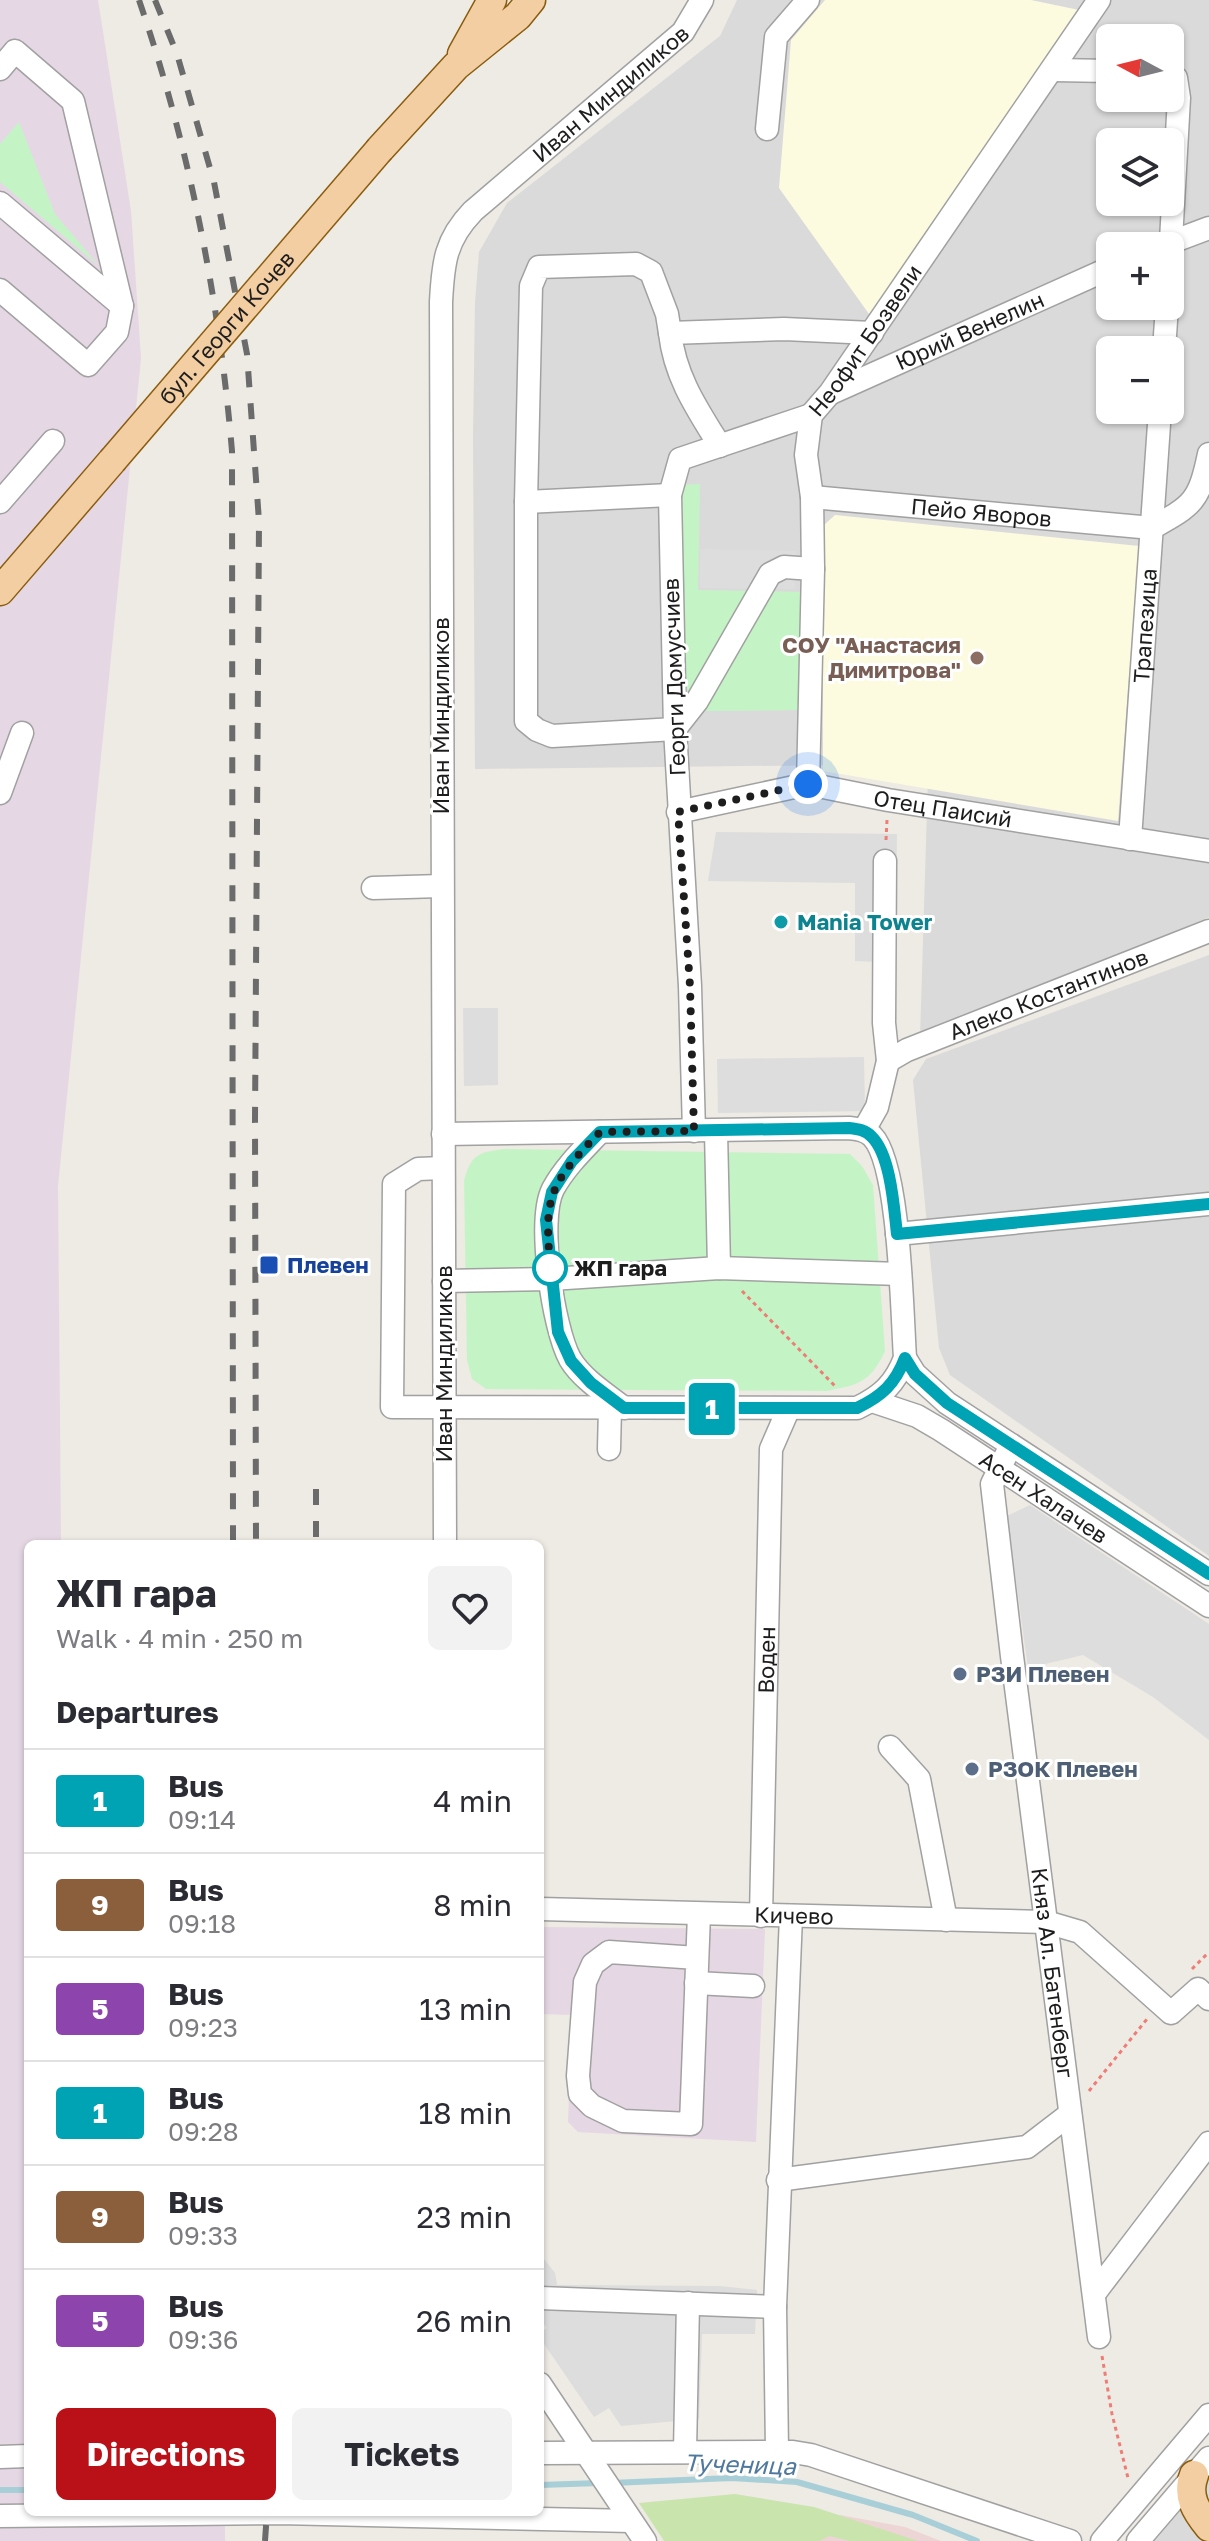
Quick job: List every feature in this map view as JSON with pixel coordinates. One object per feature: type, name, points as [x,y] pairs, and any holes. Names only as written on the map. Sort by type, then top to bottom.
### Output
[{"type":"main road","name":"бул. Георги Кочев","points":[[456,66],[492,0]]},
{"type":"main road","name":"бул. Георги Кочев","points":[[0,591],[380,149],[456,66],[518,16],[531,0]]},
{"type":"main road","points":[[1202,2467],[1190,2495],[1209,2527]]},
{"type":"street","name":"Иван Миндиликов","points":[[445,1540],[441,302],[447,250],[461,224],[473,211],[683,32],[702,0]]},
{"type":"street","points":[[767,129],[776,37],[808,0]]},
{"type":"street","name":"Неофит Бозвели","points":[[808,784],[813,569],[812,497],[806,455],[811,415],[872,333],[1099,0]]},
{"type":"street","points":[[0,69],[15,51],[73,101],[122,306],[117,332],[88,365],[0,290]]},
{"type":"street","points":[[1054,70],[1096,71]]},
{"type":"street","points":[[1168,232],[1178,112]]},
{"type":"street","points":[[0,203],[122,306]]},
{"type":"street","points":[[1184,240],[1209,228]]},
{"type":"street","points":[[720,446],[687,394],[673,354],[667,314],[651,272],[636,264],[539,267],[531,286],[526,502],[526,721],[552,736],[675,729],[697,701],[770,574],[784,567],[813,569]]},
{"type":"street","name":"Юрий Венелин","points":[[830,393],[1096,274]]},
{"type":"street","points":[[670,333],[784,329],[872,333]]},
{"type":"street","name":"Георги Домусчиев","points":[[719,1268],[678,812],[670,495],[680,459],[811,415]]},
{"type":"street","name":"Трапезица","points":[[1130,839],[1159,424]]},
{"type":"street","points":[[0,502],[53,441]]},
{"type":"street","points":[[1152,528],[1185,509],[1202,486],[1209,454]]},
{"type":"street","points":[[526,502],[670,495]]},
{"type":"street","name":"Пейо Яворов","points":[[812,497],[1152,528]]},
{"type":"street","points":[[0,793],[22,733]]},
{"type":"street","name":"Отец Паисий","points":[[678,812],[808,784],[888,800],[1209,851]]},
{"type":"street","points":[[864,1130],[877,1107],[888,1061],[884,1023],[885,861]]},
{"type":"street","points":[[373,888],[441,886]]},
{"type":"street","name":"Алеко Костантинов","points":[[888,1061],[921,1044],[1209,931]]},
{"type":"street","points":[[443,1134],[864,1130],[874,1138],[887,1171],[897,1234],[905,1358],[898,1375],[885,1392],[865,1405],[788,1410],[392,1407],[394,1184],[418,1169],[443,1168]]},
{"type":"street","points":[[600,1132],[572,1161],[552,1192],[546,1220],[558,1332],[571,1361],[617,1408]]},
{"type":"street","points":[[897,1234],[1209,1204]]},
{"type":"street","points":[[444,1281],[551,1279],[719,1268],[900,1274]]},
{"type":"street","name":"Асен Халачев","points":[[905,1358],[932,1391],[1209,1574]]},
{"type":"street","name":"Асен Халачев","points":[[865,1405],[917,1416],[1209,1606]]},
{"type":"street","points":[[609,1449],[617,1408]]},
{"type":"street","name":"Воден","points":[[761,1916],[771,1449],[788,1410]]},
{"type":"street","name":"Княз Ал. Батенберг","points":[[1011,1445],[992,1484],[1099,2337]]},
{"type":"street","points":[[890,1747],[919,1779],[946,1920]]},
{"type":"street","name":"Кичево","points":[[544,1909],[1046,1922],[1080,1932],[1160,2003]]},
{"type":"street","points":[[697,1958],[609,1952],[593,1964],[585,1982],[578,2076],[580,2094],[592,2106],[623,2121],[691,2124],[699,1914]]},
{"type":"street","points":[[777,2451],[775,2307],[778,2180],[791,1916]]},
{"type":"street","points":[[696,1983],[753,1986]]},
{"type":"street","points":[[1160,2003],[1171,2013],[1198,1989],[1209,1999]]},
{"type":"street","points":[[778,2180],[1027,2147],[1070,2114]]},
{"type":"street","points":[[1094,2294],[1209,2143]]},
{"type":"street","points":[[544,2298],[775,2307]]},
{"type":"street","points":[[685,2451],[688,2303]]},
{"type":"street","points":[[544,2390],[645,2541]]},
{"type":"street","points":[[1102,2541],[1209,2415]]},
{"type":"street","points":[[544,2453],[588,2457],[685,2451],[777,2451],[811,2455],[1070,2541]]},
{"type":"street","points":[[0,2457],[24,2456]]},
{"type":"street","points":[[1138,2541],[1202,2467]]},
{"type":"street","points":[[544,2513],[625,2512]]},
{"type":"street","points":[[0,2516],[24,2516]]},
{"type":"path","points":[[885,861],[888,800]]},
{"type":"path","points":[[719,1268],[865,1405]]},
{"type":"path","points":[[1189,1972],[1209,1952]]},
{"type":"path","points":[[1070,2114],[1160,2003]]},
{"type":"path","points":[[1099,2337],[1112,2414],[1134,2503]]},
{"type":"shaded area","points":[[0,0],[98,0],[131,211],[141,358],[58,1186],[61,1540],[24,1540],[24,2516],[225,2516],[225,2541],[0,2541]]},
{"type":"shaded area","points":[[737,0],[1209,0],[1209,917],[920,1038],[928,778],[843,765],[475,769],[475,303],[479,252],[507,203],[720,36]]},
{"type":"shaded area","points":[[825,0],[1031,0],[1079,10],[909,280],[869,314],[779,188],[791,40]]},
{"type":"shaded area","name":"СОУ \"Анастасия Димитрова\"","points":[[835,515],[1139,546],[1118,821],[823,771],[823,526]]},
{"type":"shaded area","points":[[700,549],[796,551],[795,589],[700,588]]},
{"type":"shaded area","points":[[716,832],[897,834],[895,1006],[878,962],[855,961],[855,883],[708,881]]},
{"type":"shaded area","points":[[1209,955],[1209,1556],[950,1375],[939,1348],[913,1080],[926,1059]]},
{"type":"shaded area","points":[[463,1008],[498,1008],[498,1085],[464,1086]]},
{"type":"shaded area","points":[[864,1057],[865,1111],[718,1113],[717,1059]]},
{"type":"shaded area","points":[[1030,1505],[1209,1624],[1209,1740],[1153,1697],[1083,1655],[1028,1668],[1007,1516]]},
{"type":"shaded area","points":[[544,1927],[765,1929],[756,2142],[578,2132],[568,2122],[572,2015],[544,2014]]},
{"type":"shaded area","points":[[544,2259],[555,2273],[557,2285],[719,2286],[757,2290],[755,2334],[702,2334],[699,2419],[621,2426],[609,2408],[594,2417],[544,2344],[544,2330],[547,2328],[544,2324]]},
{"type":"shaded area","points":[[1209,2479],[1209,2541],[1155,2541],[1174,2518]]},
{"type":"shaded area","points":[[840,2515],[905,2527],[941,2541],[815,2541]]},
{"type":"green space","points":[[19,122],[55,214],[99,266],[0,182],[0,144]]},
{"type":"green space","points":[[700,484],[698,590],[806,592],[803,710],[707,711],[682,684],[678,485]]},
{"type":"green space","points":[[505,1149],[850,1154],[862,1166],[873,1185],[885,1351],[879,1362],[862,1381],[826,1391],[486,1389],[472,1379],[467,1360],[464,1181],[477,1156]]},
{"type":"green space","points":[[735,2494],[814,2507],[918,2541],[850,2541],[829,2536],[820,2541],[664,2541],[639,2503]]},
{"type":"waterway","name":"Тученица","points":[[611,2483],[732,2478],[797,2482],[913,2515],[977,2541]]},
{"type":"waterway","name":"Тученица","points":[[544,2485],[600,2483]]},
{"type":"waterway","name":"Тученица","points":[[0,2490],[24,2490]]},
{"type":"railway","points":[[139,0],[173,110],[199,222],[219,336],[232,451],[233,1540]]},
{"type":"railway","points":[[155,0],[177,54],[214,182],[247,354],[259,521],[256,1540]]},
{"type":"railway","points":[[316,1489],[316,1540]]},
{"type":"railway","points":[[265,2541],[267,2516]]},
{"type":"bus line","name":"1","points":[[1209,1204],[897,1234],[887,1171],[874,1138],[864,1130],[600,1132],[572,1161],[552,1192],[546,1220],[558,1332],[571,1361],[591,1383],[624,1408],[857,1408],[885,1392],[898,1375],[905,1358],[915,1374],[947,1403],[1209,1574]]},
{"type":"place","name":"СОУ \"Анастасия Димитрова\"","points":[[977,658]]},
{"type":"place","name":"Mania Tower","points":[[781,922]]},
{"type":"place","name":"Плевен","points":[[269,1265]]},
{"type":"place","name":"ЖП гара","points":[[550,1268]]},
{"type":"place","name":"РЗИ Плевен","points":[[960,1674]]},
{"type":"place","name":"РЗОК Плевен","points":[[972,1769]]},
{"type":"route","points":[[550,1268],[551,1279],[546,1220],[552,1192],[572,1161],[600,1132],[694,1131],[690,986],[678,812],[808,784]]}]
